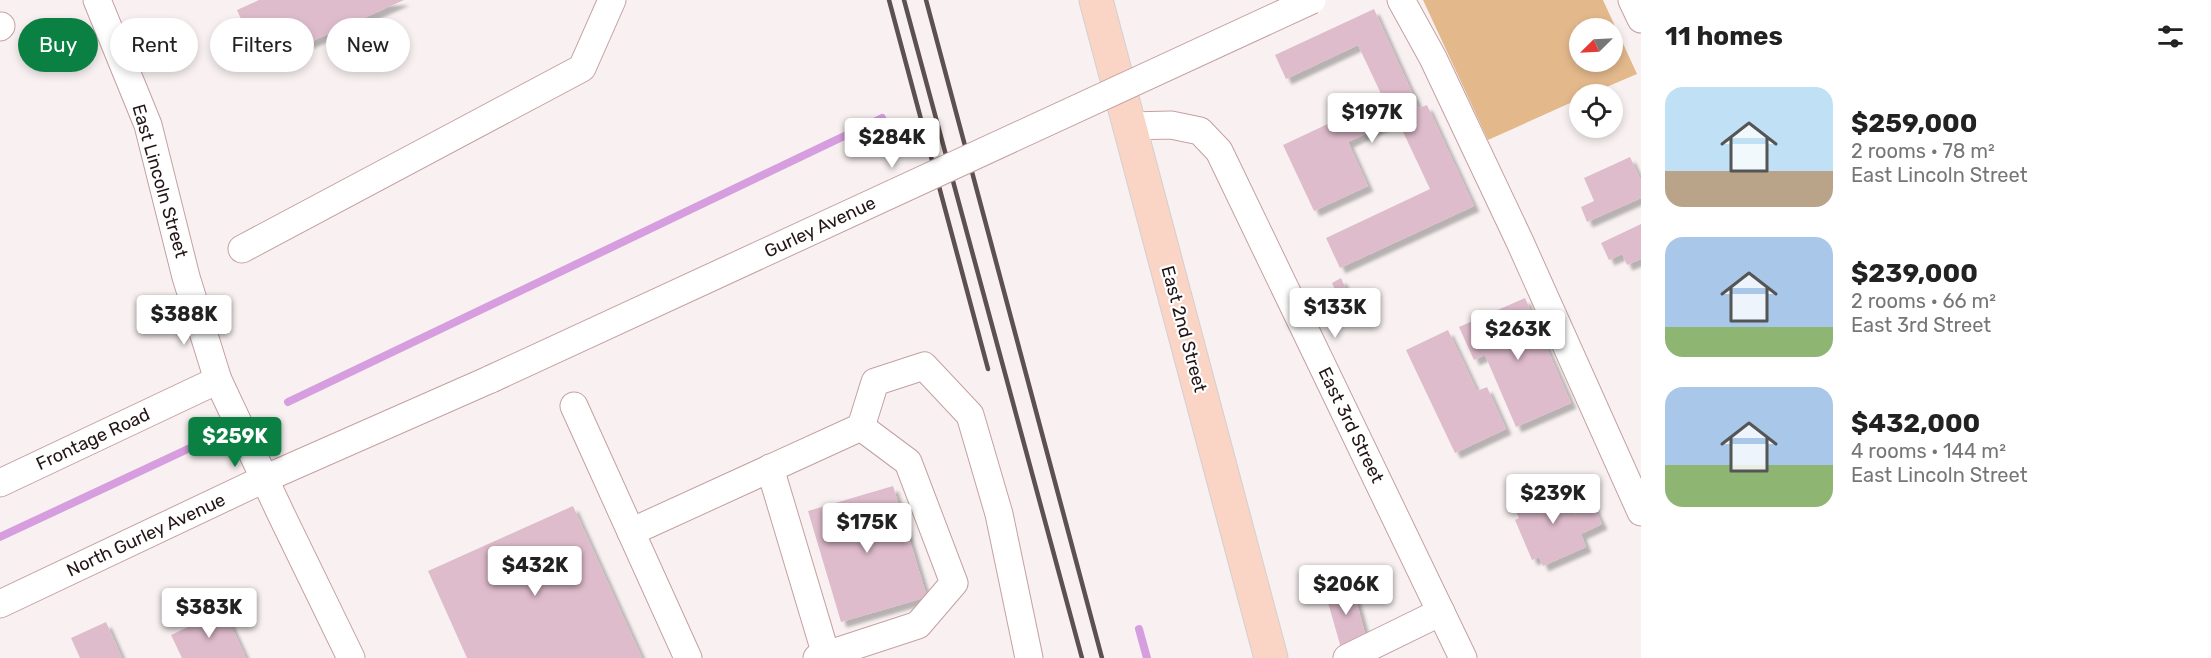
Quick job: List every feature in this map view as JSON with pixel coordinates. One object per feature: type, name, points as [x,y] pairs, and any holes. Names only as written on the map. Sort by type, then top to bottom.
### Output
[{"type":"main road","name":"East 2nd Street","points":[[1096,0],[1271,658]]},
{"type":"street","name":"East Lincoln Street","points":[[97,0],[148,125],[186,277],[218,380],[351,658]]},
{"type":"street","points":[[242,249],[582,68],[612,0]]},
{"type":"street","name":"Gurley Avenue","points":[[491,379],[1312,0]]},
{"type":"street","points":[[1401,0],[1433,57],[1520,242],[1641,512]]},
{"type":"street","points":[[1632,0],[1641,19]]},
{"type":"street","name":"East 3rd Street","points":[[1130,126],[1171,125],[1200,131],[1219,151],[1464,658]]},
{"type":"street","points":[[632,532],[861,427],[875,382],[924,366],[970,415],[999,514],[1029,658]]},
{"type":"street","name":"North Gurley Avenue","points":[[0,604],[264,479],[491,379]]},
{"type":"street","name":"Frontage Road","points":[[0,483],[218,380]]},
{"type":"street","points":[[574,406],[688,658]]},
{"type":"street","points":[[770,468],[822,657],[918,625],[954,583],[908,462],[861,427]]},
{"type":"street","points":[[1347,658],[1441,612]]},
{"type":"shaded area","points":[[1423,0],[1603,0],[1611,18],[1569,18],[1569,72],[1623,72],[1623,44],[1637,74],[1614,84],[1569,84],[1569,104],[1488,140]]},
{"type":"building","points":[[259,0],[404,0],[364,18],[326,18],[326,35],[314,40],[314,18],[241,18],[237,10]]},
{"type":"building","points":[[1374,9],[1419,108],[1427,105],[1474,206],[1340,268],[1326,238],[1430,189],[1397,119],[1348,142],[1368,186],[1314,211],[1283,145],[1383,98],[1358,45],[1286,79],[1275,55]]},
{"type":"building","points":[[1630,157],[1641,180],[1641,198],[1587,222],[1581,207],[1594,201],[1584,178]]},
{"type":"building","points":[[1641,224],[1641,259],[1627,265],[1622,254],[1609,260],[1601,243]]},
{"type":"building","points":[[1341,278],[1346,289],[1337,294],[1332,283]]},
{"type":"building","points":[[1525,298],[1571,403],[1516,427],[1485,355],[1474,360],[1459,327]]},
{"type":"building","points":[[1448,330],[1477,391],[1487,387],[1506,429],[1455,453],[1406,350]]},
{"type":"building","points":[[1559,485],[1572,515],[1593,505],[1602,524],[1581,534],[1586,547],[1543,566],[1539,557],[1532,560],[1515,520],[1519,518],[1513,505],[1521,502],[1520,498],[1550,486],[1551,488]]},
{"type":"building","points":[[893,486],[927,597],[841,622],[808,511]]},
{"type":"building","points":[[573,506],[642,658],[467,658],[428,571]]},
{"type":"building","points":[[1352,585],[1367,641],[1341,648],[1325,592]]},
{"type":"building","points":[[224,610],[246,658],[182,658],[171,635]]},
{"type":"building","points":[[106,622],[122,658],[80,658],[71,638]]},
{"type":"waterway","points":[[288,402],[882,118]]},
{"type":"waterway","points":[[0,537],[205,441]]},
{"type":"waterway","points":[[1139,629],[1147,658]]},
{"type":"railway","points":[[889,0],[988,369]]},
{"type":"railway","points":[[904,0],[1082,658]]},
{"type":"railway","points":[[926,0],[1102,658]]}]
